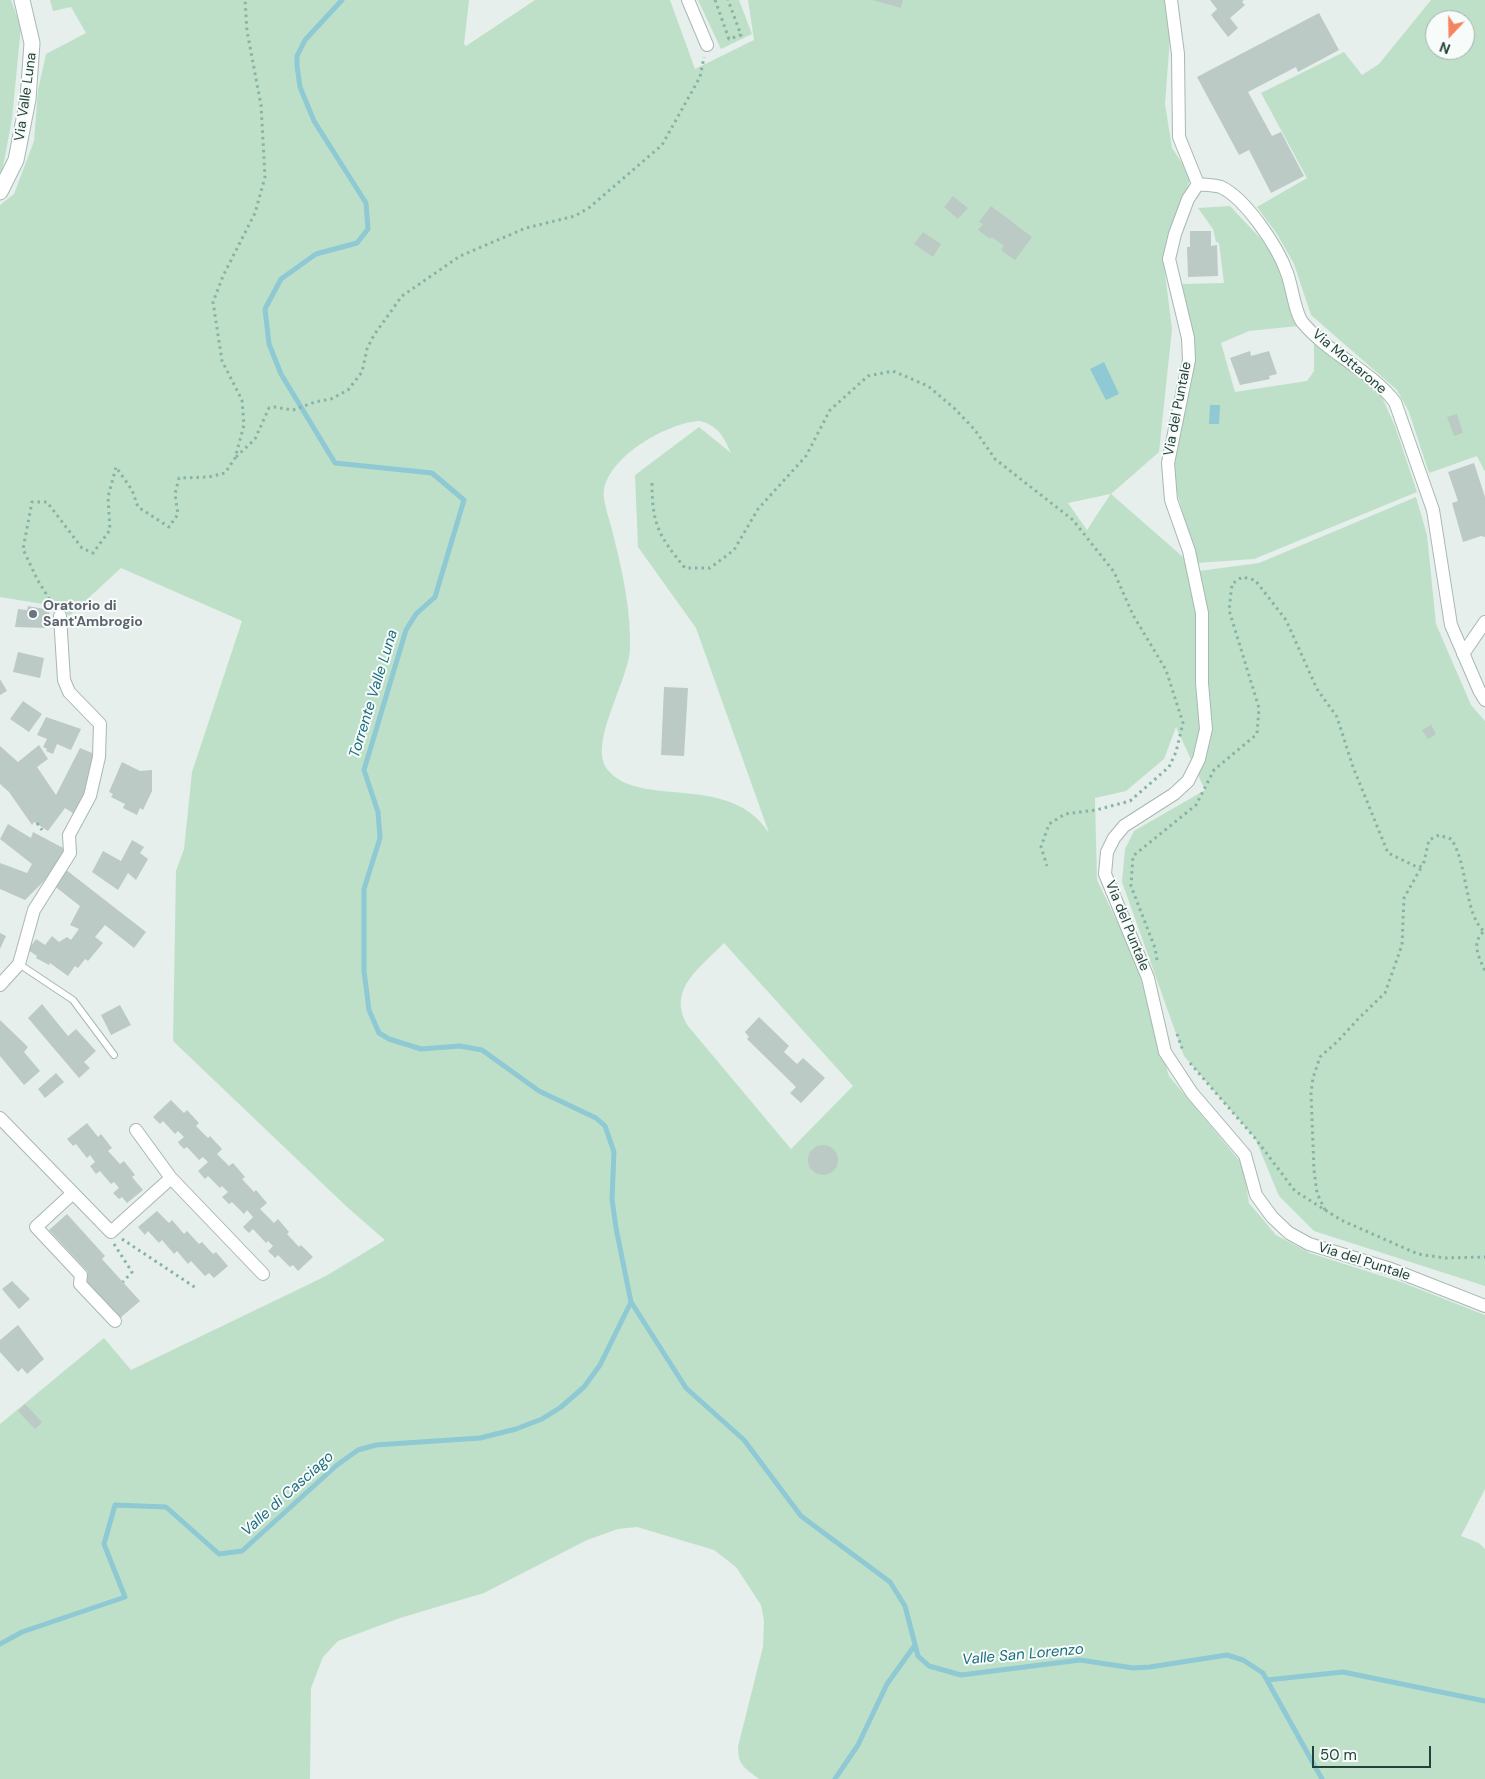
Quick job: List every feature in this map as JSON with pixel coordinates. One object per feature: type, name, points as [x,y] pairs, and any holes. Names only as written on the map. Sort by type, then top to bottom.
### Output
[{"type":"street","name":"Via Valle Luna","points":[[0,192],[16,160],[28,99],[32,43],[22,0]]},
{"type":"street","points":[[688,0],[708,45]]},
{"type":"street","points":[[1171,0],[1178,54],[1179,137],[1198,184]]},
{"type":"street","name":"Via Mottarone","points":[[1198,184],[1220,187],[1238,199],[1268,238],[1287,271],[1302,322],[1340,357],[1385,389],[1395,402],[1433,510],[1451,626],[1485,700]]},
{"type":"street","name":"Via del Puntale","points":[[1198,184],[1188,199],[1175,234],[1169,259],[1188,338],[1189,360],[1168,463],[1171,500],[1189,551],[1202,613],[1202,683],[1206,729],[1200,759],[1188,781],[1174,794],[1124,826],[1114,838],[1107,852],[1105,874],[1148,978],[1166,1052],[1192,1093],[1245,1155],[1256,1195],[1272,1217],[1289,1233],[1310,1244],[1391,1269],[1485,1306]]},
{"type":"street","points":[[0,985],[19,964],[34,910],[70,853],[68,835],[90,796],[99,757],[100,724],[69,692],[64,680],[60,616]]},
{"type":"street","points":[[1463,654],[1485,622]]},
{"type":"street","points":[[0,1118],[111,1232],[171,1178]]},
{"type":"street","points":[[136,1130],[171,1178],[263,1274]]},
{"type":"street","points":[[73,1193],[36,1227],[81,1275],[80,1284],[115,1321]]},
{"type":"lane","points":[[19,964],[73,1000],[114,1055]]},
{"type":"path","points":[[235,458],[244,425],[242,400],[222,361],[213,302],[222,276],[255,213],[265,177],[261,105],[247,31],[245,0]]},
{"type":"path","points":[[715,0],[729,39],[741,35],[728,0]]},
{"type":"path","points":[[60,616],[36,579],[23,549],[32,502],[48,502],[82,548],[93,553],[110,530],[108,498],[116,467],[132,490],[138,507],[169,527],[178,514],[175,494],[179,478],[209,477],[225,473],[235,458],[255,439],[270,408],[293,410],[315,402],[331,399],[355,383],[362,372],[367,349],[374,335],[385,317],[402,296],[460,256],[526,228],[575,216],[590,207],[662,145],[700,77],[708,45]]},
{"type":"path","points":[[652,483],[652,511],[662,538],[685,568],[710,568],[734,550],[758,510],[806,456],[830,410],[868,376],[893,371],[928,386],[954,408],[995,459],[1073,520],[1114,572],[1133,615],[1166,670],[1183,723],[1176,752],[1170,767],[1130,801],[1096,810],[1065,814],[1049,824],[1041,847],[1047,866]]},
{"type":"path","points":[[1158,965],[1155,948],[1131,886],[1133,856],[1196,805],[1214,770],[1257,734],[1259,708],[1229,610],[1232,584],[1242,577],[1255,580],[1286,620],[1317,689],[1337,717],[1353,767],[1388,853],[1417,867],[1422,866]]},
{"type":"path","points":[[37,824],[42,830]]},
{"type":"path","points":[[1327,1212],[1320,1202],[1317,1193],[1314,1170],[1311,1093],[1313,1078],[1320,1057],[1338,1042],[1358,1018],[1385,992],[1402,945],[1404,898],[1422,866],[1429,840],[1439,835],[1452,839],[1465,876],[1476,920],[1484,932],[1477,938],[1476,948],[1485,972]]},
{"type":"path","points":[[1174,1027],[1184,1056],[1255,1138],[1295,1191],[1327,1212],[1418,1254],[1445,1258],[1485,1257]]},
{"type":"path","points":[[111,1232],[115,1248],[132,1272],[123,1282]]},
{"type":"path","points":[[111,1232],[196,1288]]},
{"type":"green space","points":[[0,0],[11,0],[21,27],[12,119],[3,167],[0,173]]},
{"type":"green space","points":[[50,0],[469,0],[464,44],[466,46],[535,0],[670,0],[695,69],[754,40],[748,0],[1164,0],[1170,38],[1165,104],[1172,148],[1191,177],[1163,258],[1172,329],[1159,452],[1111,494],[1199,571],[1259,563],[1416,497],[1427,535],[1436,624],[1471,705],[1485,721],[1485,1286],[1314,1231],[1279,1196],[1255,1138],[1184,1056],[1122,882],[1125,849],[1134,831],[1205,790],[1176,727],[1164,759],[1126,791],[1095,798],[1097,880],[1135,959],[1169,1076],[1243,1165],[1249,1203],[1276,1235],[1310,1253],[1401,1282],[1485,1315],[1485,1489],[1461,1536],[1479,1543],[1485,1549],[1485,1779],[759,1779],[741,1763],[738,1747],[763,1647],[764,1621],[761,1605],[736,1567],[714,1550],[637,1527],[618,1529],[587,1540],[484,1593],[400,1618],[338,1641],[323,1657],[311,1688],[310,1779],[0,1779],[0,1424],[104,1338],[131,1370],[326,1276],[385,1240],[347,1207],[173,1041],[176,871],[184,849],[192,772],[242,621],[121,568],[69,616],[61,607],[0,597],[0,205],[14,194],[34,141],[38,90],[46,54],[86,33],[71,7],[53,11]],"holes":[[[699,421],[711,425],[723,437],[731,453],[699,427],[635,475],[638,547],[696,628],[769,833],[752,814],[732,803],[709,796],[640,788],[621,781],[607,769],[602,758],[602,744],[606,728],[628,662],[630,649],[626,593],[606,507],[604,490],[609,477],[617,465],[629,453],[657,434],[686,423]],[[1110,494],[1087,530],[1068,503]],[[724,943],[853,1086],[791,1149],[688,1026],[682,1013],[681,1001],[683,991],[696,971]]]},
{"type":"green space","points":[[698,0],[739,0],[752,34],[721,49]]},
{"type":"green space","points":[[1431,0],[1485,0],[1485,472],[1477,456],[1429,473],[1409,412],[1397,390],[1311,315],[1294,264],[1277,234],[1257,207],[1307,178],[1261,93],[1344,52],[1362,75],[1379,64]]},
{"type":"green space","points":[[1230,206],[1261,239],[1283,272],[1298,326],[1249,331],[1221,343],[1235,392],[1307,381],[1314,371],[1314,342],[1381,395],[1395,426],[1417,492],[1254,559],[1197,563],[1176,489],[1174,458],[1194,359],[1191,324],[1182,284],[1224,283],[1219,243],[1216,242],[1213,229],[1198,208]]},
{"type":"water","points":[[1104,362],[1119,394],[1106,400],[1090,369]]},
{"type":"water","points":[[1210,405],[1220,405],[1219,424],[1209,424]]},
{"type":"building","points":[[872,0],[903,0],[901,8]]},
{"type":"building","points":[[1210,0],[1244,0],[1242,2],[1245,5],[1230,18],[1238,28],[1228,37],[1211,15],[1217,9]]},
{"type":"building","points":[[1319,13],[1339,50],[1298,72],[1296,67],[1248,92],[1272,136],[1281,132],[1304,176],[1271,193],[1249,150],[1239,155],[1197,77]]},
{"type":"building","points":[[953,196],[968,208],[958,219],[944,207]]},
{"type":"building","points":[[991,206],[1032,237],[1015,260],[1001,250],[1004,246],[978,230],[983,224],[979,222]]},
{"type":"building","points":[[1190,231],[1211,231],[1211,246],[1217,245],[1218,276],[1188,277],[1187,247],[1190,247]]},
{"type":"building","points":[[923,232],[941,244],[933,257],[914,244]]},
{"type":"building","points":[[1250,351],[1251,356],[1269,351],[1277,374],[1269,376],[1270,379],[1240,385],[1230,358]]},
{"type":"building","points":[[1457,414],[1463,433],[1454,436],[1447,417]]},
{"type":"building","points":[[1474,463],[1485,497],[1485,537],[1481,536],[1463,542],[1452,503],[1458,501],[1448,472]]},
{"type":"building","name":"Oratorio di Sant'Ambrogio","points":[[28,606],[50,610],[46,628],[15,627],[18,609],[27,610]]},
{"type":"building","points":[[18,652],[44,658],[40,678],[13,672]]},
{"type":"building","points":[[0,679],[7,691],[0,695]]},
{"type":"building","points":[[664,687],[688,688],[684,756],[661,755]]},
{"type":"building","points":[[23,701],[42,714],[29,732],[10,719]]},
{"type":"building","points":[[46,717],[81,729],[71,750],[57,744],[53,754],[46,751],[47,749],[43,747],[47,739],[37,735]]},
{"type":"building","points":[[1431,725],[1436,734],[1428,739],[1422,730]]},
{"type":"building","points":[[39,745],[48,759],[37,767],[56,795],[80,748],[97,755],[76,815],[65,808],[48,831],[34,822],[32,825],[9,792],[0,784],[0,746],[18,762]]},
{"type":"building","points":[[122,762],[140,771],[152,770],[152,791],[143,810],[140,808],[137,815],[123,808],[125,804],[111,797],[113,794],[109,792]]},
{"type":"building","points":[[8,824],[31,838],[33,832],[65,849],[50,875],[25,900],[0,889],[0,863],[27,873],[32,864],[0,839]]},
{"type":"building","points":[[132,840],[144,847],[140,853],[148,859],[136,880],[128,873],[118,890],[92,872],[103,851],[121,861]]},
{"type":"building","points":[[65,869],[146,932],[134,948],[105,925],[95,937],[103,943],[88,961],[85,959],[78,968],[75,966],[68,976],[50,963],[49,965],[36,958],[37,956],[28,950],[36,939],[45,945],[52,936],[59,942],[67,937],[71,940],[79,929],[70,925],[80,906],[53,885]]},
{"type":"building","points":[[0,933],[6,936],[0,949]]},
{"type":"building","points":[[42,1004],[68,1036],[76,1029],[96,1051],[84,1062],[90,1068],[79,1078],[28,1018]]},
{"type":"building","points":[[120,1005],[131,1025],[111,1035],[101,1015]]},
{"type":"building","points":[[759,1017],[789,1046],[784,1052],[797,1064],[803,1058],[825,1078],[801,1103],[790,1093],[796,1087],[747,1039],[749,1037],[745,1032]]},
{"type":"building","points":[[0,1020],[28,1047],[24,1052],[40,1071],[24,1085],[0,1056]]},
{"type":"building","points":[[56,1073],[64,1082],[45,1098],[38,1089]]},
{"type":"building","points":[[171,1100],[184,1113],[187,1110],[199,1123],[196,1126],[208,1138],[210,1136],[222,1149],[217,1154],[229,1166],[233,1163],[245,1177],[242,1179],[254,1192],[256,1190],[267,1203],[260,1209],[274,1223],[278,1219],[289,1232],[287,1234],[299,1247],[301,1245],[313,1257],[298,1271],[293,1265],[290,1267],[278,1255],[275,1258],[268,1251],[273,1246],[268,1241],[266,1243],[253,1229],[249,1233],[243,1227],[253,1217],[247,1210],[244,1214],[232,1202],[229,1204],[222,1197],[228,1192],[222,1186],[220,1188],[208,1176],[205,1179],[198,1171],[208,1162],[203,1157],[199,1160],[187,1147],[184,1149],[178,1142],[184,1137],[178,1131],[175,1134],[163,1121],[160,1124],[153,1117]]},
{"type":"building","points":[[87,1123],[98,1137],[101,1134],[112,1148],[108,1151],[120,1164],[124,1161],[135,1175],[132,1177],[143,1190],[127,1203],[122,1197],[119,1199],[113,1193],[119,1188],[114,1182],[111,1184],[100,1171],[96,1174],[90,1166],[95,1162],[90,1155],[87,1158],[76,1144],[73,1146],[67,1139]]},
{"type":"building","points":[[823,1145],[834,1149],[838,1160],[834,1171],[823,1175],[812,1171],[808,1160],[812,1149]]},
{"type":"building","points":[[157,1211],[169,1223],[172,1220],[184,1234],[187,1231],[199,1244],[202,1242],[213,1254],[216,1252],[228,1266],[214,1278],[209,1273],[205,1276],[191,1261],[188,1264],[177,1251],[174,1254],[162,1240],[159,1243],[148,1231],[145,1235],[138,1227]]},
{"type":"building","points":[[67,1214],[105,1256],[102,1259],[140,1301],[119,1319],[82,1278],[88,1272],[49,1230]]},
{"type":"building","points":[[12,1281],[30,1299],[19,1309],[2,1289]]},
{"type":"building","points":[[18,1325],[44,1359],[27,1374],[22,1368],[18,1372],[0,1352],[0,1340]]},
{"type":"building","points":[[25,1404],[42,1422],[35,1429],[18,1411]]},
{"type":"waterway","name":"Torrente Valle Luna","points":[[342,0],[305,40],[297,56],[297,66],[300,87],[314,121],[366,203],[368,229],[357,243],[316,254],[281,279],[265,309],[269,344],[281,374],[335,463],[432,473],[464,500],[435,597],[416,614],[406,630],[364,770],[378,812],[380,838],[364,889],[364,971],[369,1010],[379,1033],[389,1039],[421,1049],[460,1046],[482,1050],[539,1091],[596,1118],[605,1126],[614,1152],[612,1199],[631,1302],[686,1388],[744,1440],[801,1516],[890,1582],[905,1606],[918,1656],[929,1666],[961,1675],[1080,1660],[1133,1668],[1150,1667],[1227,1655],[1243,1660],[1263,1673],[1322,1779]]},
{"type":"waterway","name":"Valle di Casciago","points":[[0,1644],[22,1632],[125,1597],[104,1544],[115,1505],[166,1507],[219,1554],[242,1551],[337,1465],[358,1450],[376,1445],[480,1438],[516,1429],[542,1419],[561,1407],[584,1387],[600,1365],[631,1302]]},
{"type":"waterway","points":[[835,1779],[858,1745],[887,1684],[915,1645]]},
{"type":"waterway","points":[[1267,1680],[1343,1672],[1485,1701]]},
{"type":"place","name":"Oratorio di Sant'Ambrogio","points":[[33,614]]},
{"type":"water label","name":"Valle San Lorenzo","points":[[1023,1655]]}]
